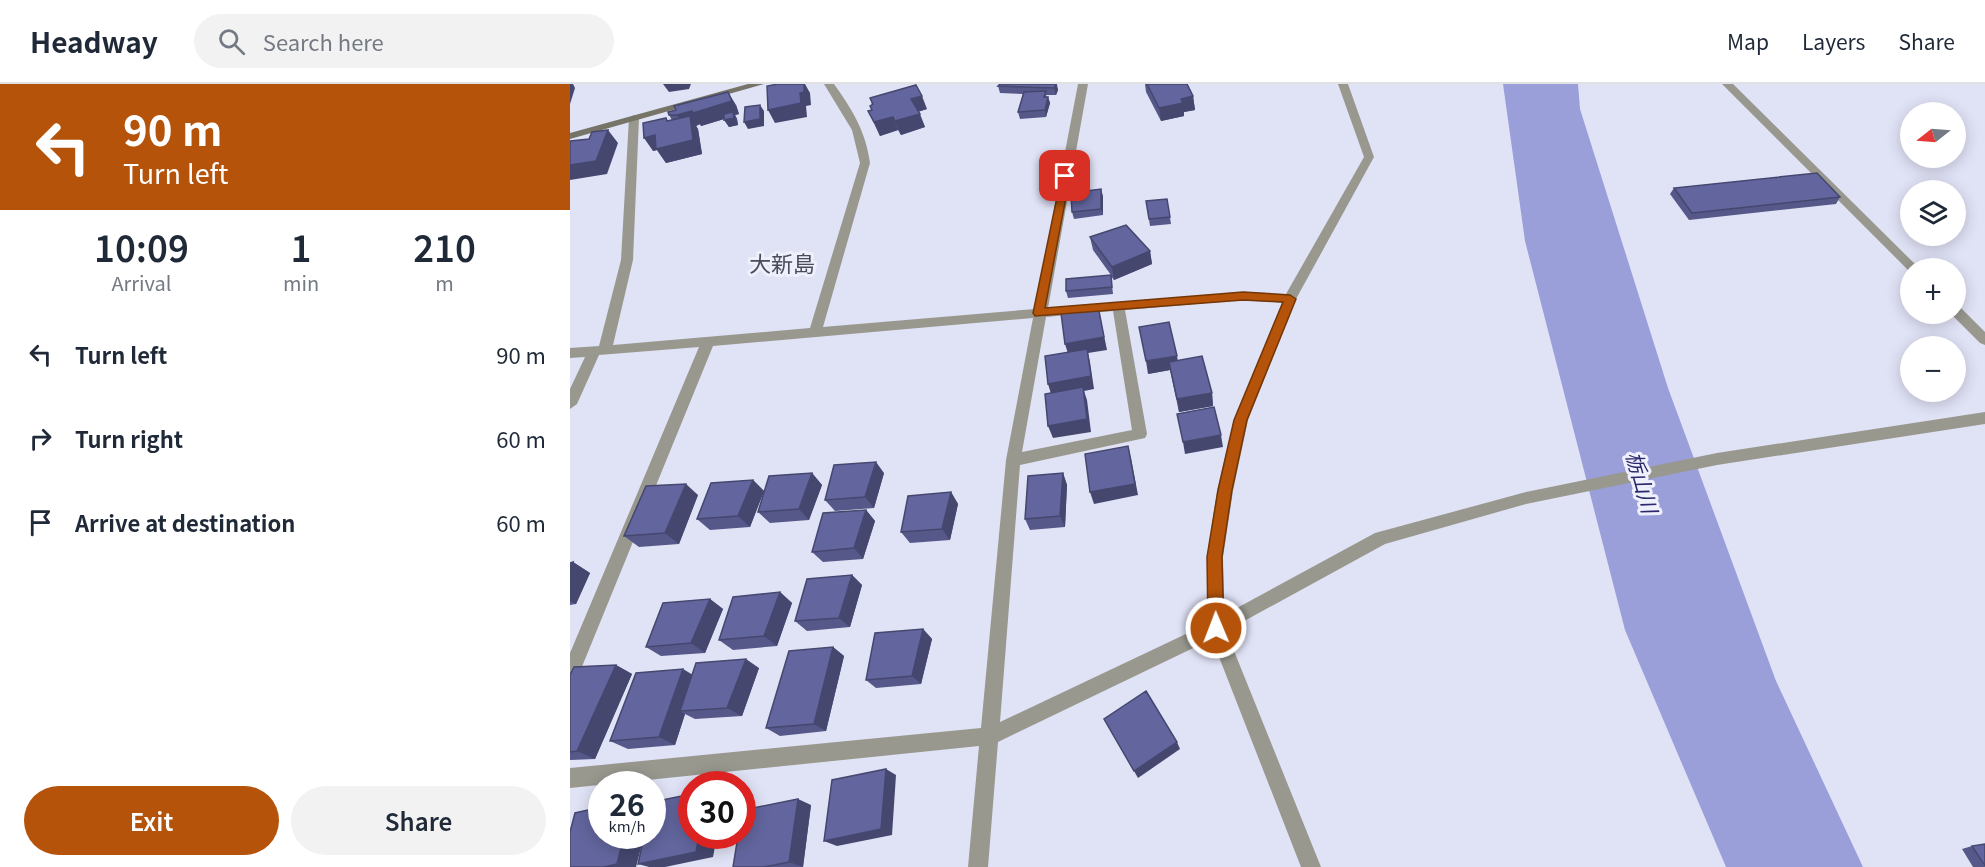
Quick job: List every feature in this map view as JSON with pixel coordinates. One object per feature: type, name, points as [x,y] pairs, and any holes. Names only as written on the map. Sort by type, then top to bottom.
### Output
[{"type":"street","points":[[570,136],[759,84]]},
{"type":"street","points":[[815,333],[865,163],[863,140],[852,118],[829,84]]},
{"type":"street","points":[[978,867],[1013,460],[1083,84]]},
{"type":"street","points":[[1311,867],[1216,628],[1215,557],[1225,490],[1241,420],[1290,299],[1369,157],[1343,84]]},
{"type":"street","points":[[1727,84],[1903,258]]},
{"type":"street","points":[[570,404],[600,351],[627,260],[634,118]]},
{"type":"street","points":[[570,353],[1243,296],[1290,299]]},
{"type":"street","points":[[1013,460],[1140,434],[1118,306]]},
{"type":"street","points":[[1966,321],[1985,340]]},
{"type":"street","points":[[570,674],[708,342]]},
{"type":"street","points":[[570,778],[990,736],[1216,628],[1381,538],[1526,498],[1717,459],[1985,418]]},
{"type":"water","name":"栃山川","points":[[1503,84],[1578,84],[1580,109],[1668,388],[1776,681],[1863,867],[1726,867],[1625,630],[1525,241]]},
{"type":"building","points":[[804,84],[804,92],[800,93],[801,103],[768,110],[767,86]]},
{"type":"building","points":[[1000,84],[1056,84],[1054,88],[998,86]]},
{"type":"building","points":[[1147,84],[1187,84],[1193,96],[1181,99],[1183,103],[1159,108]]},
{"type":"building","points":[[916,85],[922,96],[911,99],[920,114],[895,121],[893,117],[874,122],[868,111],[872,110],[870,106],[873,104],[870,98]]},
{"type":"building","points":[[1046,91],[1044,97],[1048,97],[1045,110],[1018,112],[1024,92]]},
{"type":"building","points":[[728,92],[732,101],[693,113],[692,111],[669,115],[668,112],[676,110],[674,106]]},
{"type":"building","points":[[760,105],[760,119],[744,122],[745,107]]},
{"type":"building","points":[[733,112],[734,118],[724,120],[724,114]]},
{"type":"building","points":[[690,116],[693,140],[656,149],[655,135],[644,138],[643,123]]},
{"type":"building","points":[[608,130],[596,161],[570,165],[570,141],[589,139],[592,132]]},
{"type":"building","points":[[1817,173],[1840,197],[1692,213],[1674,188]]},
{"type":"building","points":[[1101,189],[1101,209],[1072,212],[1071,193]]},
{"type":"building","points":[[1167,199],[1170,217],[1149,219],[1146,201]]},
{"type":"building","points":[[1126,225],[1150,251],[1112,267],[1090,237]]},
{"type":"building","points":[[1111,275],[1112,287],[1066,291],[1066,279]]},
{"type":"building","points":[[1098,306],[1104,337],[1065,344],[1061,313]]},
{"type":"building","points":[[1169,322],[1177,356],[1146,361],[1139,327]]},
{"type":"building","points":[[1087,349],[1091,376],[1048,384],[1045,356]]},
{"type":"building","points":[[1202,356],[1212,393],[1177,399],[1169,362]]},
{"type":"building","points":[[1083,387],[1087,419],[1048,426],[1045,394]]},
{"type":"building","points":[[1214,407],[1221,435],[1183,442],[1177,414]]},
{"type":"building","points":[[1128,446],[1135,484],[1090,492],[1085,454]]},
{"type":"building","points":[[876,462],[865,497],[825,500],[834,465]]},
{"type":"building","points":[[812,473],[799,509],[758,512],[769,476]]},
{"type":"building","points":[[1063,473],[1060,516],[1025,519],[1028,476]]},
{"type":"building","points":[[753,480],[738,516],[697,519],[711,483]]},
{"type":"building","points":[[686,484],[665,533],[624,536],[646,486]]},
{"type":"building","points":[[951,492],[942,529],[901,532],[908,496]]},
{"type":"building","points":[[866,510],[854,548],[812,552],[823,513]]},
{"type":"building","points":[[852,575],[839,618],[795,621],[807,579]]},
{"type":"building","points":[[780,592],[764,636],[719,640],[733,597]]},
{"type":"building","points":[[710,599],[691,643],[646,647],[663,603]]},
{"type":"building","points":[[923,629],[912,676],[866,680],[875,633]]},
{"type":"building","points":[[833,647],[814,724],[766,728],[789,651]]},
{"type":"building","points":[[746,659],[727,708],[680,711],[696,663]]},
{"type":"building","points":[[616,665],[577,751],[570,752],[570,675],[574,667]]},
{"type":"building","points":[[683,669],[659,737],[610,741],[636,673]]},
{"type":"building","points":[[1146,691],[1177,742],[1134,771],[1104,719]]},
{"type":"building","points":[[886,769],[881,829],[824,841],[832,780]]},
{"type":"building","points":[[678,797],[678,849],[697,849],[696,852],[638,864],[641,849],[666,849],[666,799]]},
{"type":"building","points":[[798,799],[789,862],[764,867],[733,867],[736,849],[756,849],[756,807]]},
{"type":"building","points":[[588,810],[588,849],[621,849],[617,864],[604,867],[570,867],[570,832],[575,813]]},
{"type":"building","points":[[1985,844],[1985,866],[1972,846]]},
{"type":"district","name":"大新島","points":[[782,262]]},
{"type":"route","points":[[1065,176],[1039,313],[1243,296],[1290,299],[1241,420],[1225,490],[1215,557],[1216,628]]}]
